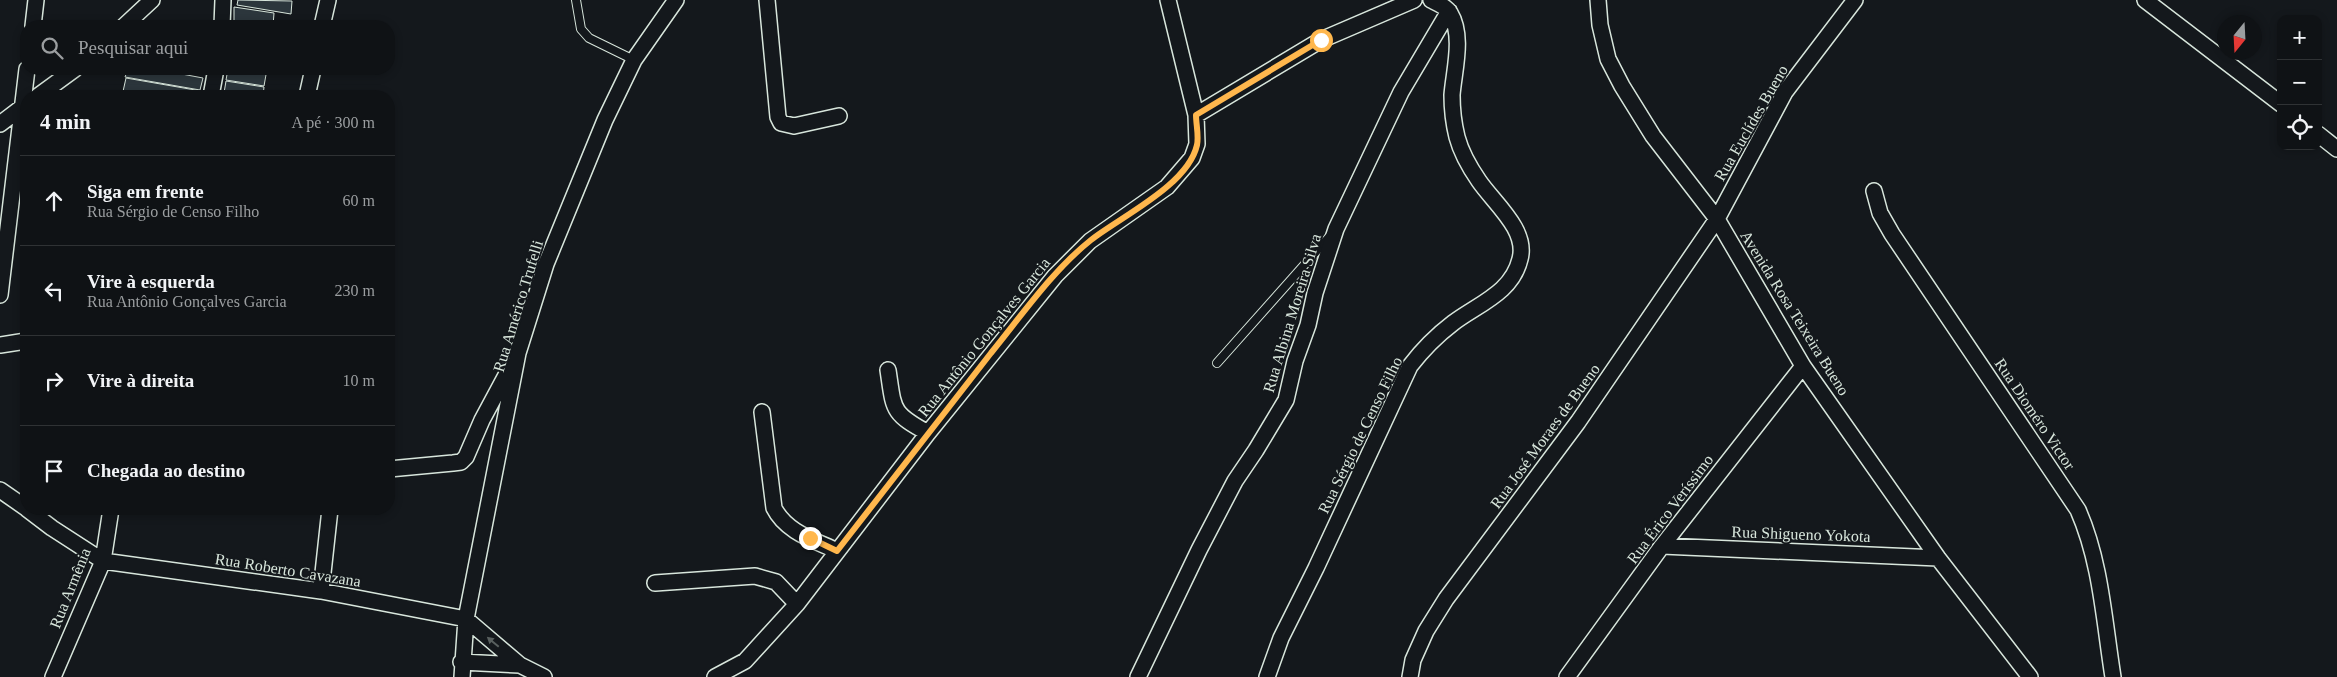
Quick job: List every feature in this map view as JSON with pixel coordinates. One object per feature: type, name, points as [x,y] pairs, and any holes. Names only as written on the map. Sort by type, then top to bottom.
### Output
[{"type":"street","points":[[34,20],[36,0]]},
{"type":"street","points":[[130,20],[152,0]]},
{"type":"street","points":[[222,20],[223,0]]},
{"type":"street","points":[[323,20],[328,0]]},
{"type":"street","name":"Rua Américo Trufelli","points":[[461,670],[466,618],[518,353],[546,264],[604,120],[634,60],[676,0]]},
{"type":"street","points":[[767,0],[778,117],[781,123],[794,126],[839,116]]},
{"type":"street","name":"Rua Antônio Gonçalves Garcia","points":[[715,677],[745,661],[797,604],[928,433],[1055,276],[1090,241],[1167,186],[1182,172],[1192,158],[1197,144],[1196,115],[1168,0]]},
{"type":"street","points":[[1196,115],[1321,40],[1414,0]]},
{"type":"street","points":[[1431,0],[1449,11]]},
{"type":"street","name":"Avenida Rosa Teixeira Bueno","points":[[1598,0],[1600,25],[1608,59],[1622,86],[1654,136],[1717,219],[1803,366],[1938,558],[2030,677]]},
{"type":"street","name":"Rua Euclídes Bueno","points":[[1717,219],[1785,92],[1855,0]]},
{"type":"street","points":[[2145,0],[2277,101]]},
{"type":"street","name":"Rua Albina Moreira Silva","points":[[1138,677],[1199,550],[1235,481],[1286,400],[1295,361],[1308,325],[1315,293],[1336,229],[1401,92],[1449,11]]},
{"type":"street","name":"Rua Sérgio de Censo Filho","points":[[1267,677],[1281,638],[1316,568],[1410,366],[1430,342],[1455,322],[1500,293],[1512,276],[1520,259],[1521,244],[1514,226],[1480,181],[1466,159],[1457,137],[1452,98],[1457,44],[1455,25],[1449,11]]},
{"type":"street","points":[[25,90],[26,75]]},
{"type":"street","points":[[46,90],[67,75]]},
{"type":"street","points":[[212,90],[215,75]]},
{"type":"street","points":[[308,90],[312,75]]},
{"type":"street","points":[[0,124],[20,108]]},
{"type":"street","points":[[0,295],[7,175],[20,121]]},
{"type":"street","points":[[2322,137],[2337,150]]},
{"type":"street","name":"Rua Dioméro Victor","points":[[1874,192],[1880,214],[1892,234],[2078,510],[2090,536],[2095,558],[2113,677]]},
{"type":"street","name":"Rua José Moraes de Bueno","points":[[1410,677],[1413,660],[1426,631],[1446,599],[1578,422],[1717,219]]},
{"type":"street","points":[[0,344],[20,342]]},
{"type":"street","points":[[395,468],[460,462],[466,457],[518,353]]},
{"type":"street","name":"Rua Érico Veríssimo","points":[[1567,677],[1662,546],[1803,366]]},
{"type":"street","points":[[888,370],[893,405],[898,413],[905,421],[928,433]]},
{"type":"street","points":[[762,412],[774,508],[779,519],[787,526],[837,551]]},
{"type":"street","points":[[0,490],[20,503]]},
{"type":"street","points":[[36,515],[52,528],[103,561]]},
{"type":"street","name":"Rua Armênia","points":[[52,677],[103,561],[110,515]]},
{"type":"street","points":[[321,591],[329,515]]},
{"type":"street","name":"Rua Shigueno Yokota","points":[[1662,546],[1938,558]]},
{"type":"street","name":"Rua Roberto Cavazana","points":[[103,561],[321,591],[466,618]]},
{"type":"street","points":[[655,583],[755,576],[768,578],[776,582],[797,604]]},
{"type":"street","points":[[466,618],[520,665],[544,677]]},
{"type":"street","points":[[461,670],[520,665]]},
{"type":"lane","points":[[576,0],[581,29],[589,38],[634,60]]},
{"type":"lane","points":[[1217,363],[1336,229]]},
{"type":"building","points":[[238,0],[292,1],[291,14],[237,5]]},
{"type":"building","points":[[234,7],[274,13],[273,20],[234,20]]},
{"type":"building","points":[[126,75],[187,75],[203,78],[200,90],[125,77]]},
{"type":"building","points":[[227,75],[266,75],[264,86],[226,80]]},
{"type":"building","points":[[126,78],[195,90],[123,90]]},
{"type":"building","points":[[226,81],[264,87],[264,90],[224,90]]},
{"type":"route","points":[[810,538],[837,551],[928,433],[1055,276],[1090,241],[1167,186],[1182,172],[1192,158],[1197,144],[1196,115],[1321,40]]}]
